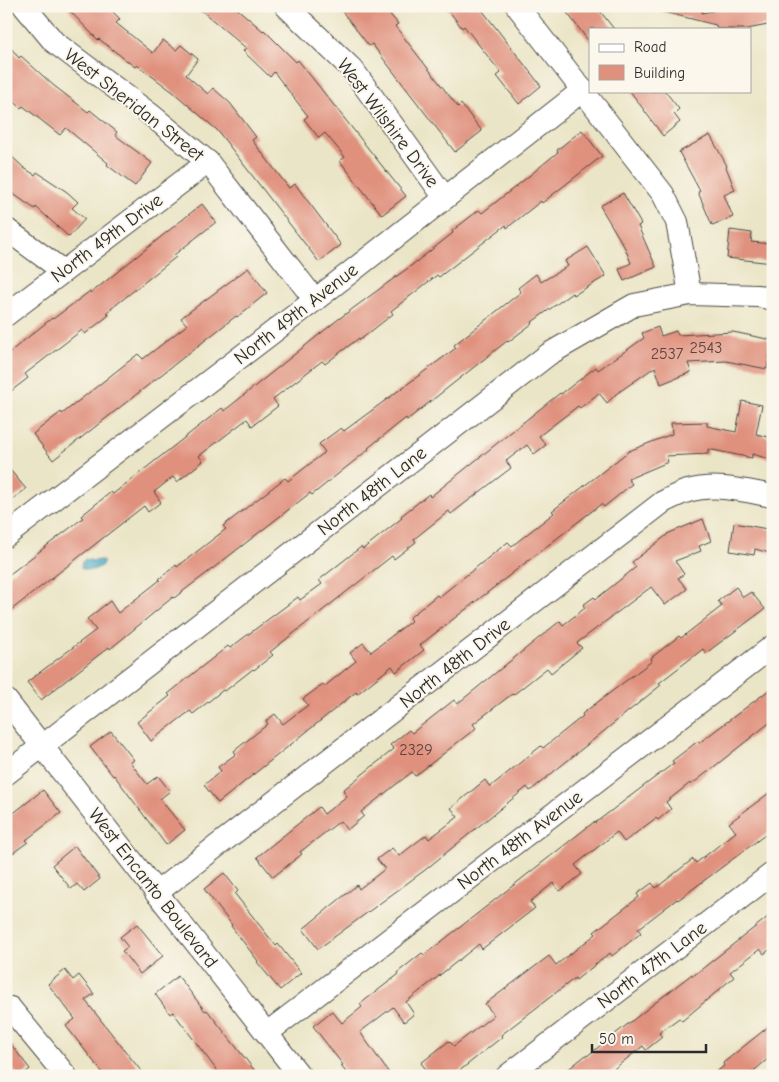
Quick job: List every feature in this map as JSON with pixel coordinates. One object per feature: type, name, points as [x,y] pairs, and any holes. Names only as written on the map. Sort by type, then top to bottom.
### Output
[{"type":"street","name":"West Sheridan Street","points":[[24,6],[54,42],[150,114],[208,162],[315,300]]},
{"type":"street","name":"West Wilshire Drive","points":[[286,6],[353,70],[445,198]]},
{"type":"street","points":[[517,6],[663,194],[677,222],[690,294]]},
{"type":"street","name":"North 49th Avenue","points":[[6,536],[315,300],[583,90]]},
{"type":"street","name":"North 49th Drive","points":[[6,315],[208,162]]},
{"type":"street","points":[[6,230],[63,271]]},
{"type":"street","name":"North 48th Lane","points":[[6,774],[549,354],[634,305],[690,294],[758,296],[773,299]]},
{"type":"street","name":"North 48th Drive","points":[[156,892],[663,502],[688,491],[714,488],[734,489],[773,496]]},
{"type":"street","name":"North 48th Avenue","points":[[267,1033],[773,646]]},
{"type":"street","name":"West Encanto Boulevard","points":[[6,700],[300,1076]]},
{"type":"street","name":"North 47th Lane","points":[[513,1074],[773,873]]},
{"type":"street","points":[[8,1009],[66,1076]]},
{"type":"water","points":[[85,559],[100,560],[103,561],[103,564],[93,570],[87,570],[81,568],[82,562]]},
{"type":"building","points":[[65,6],[107,6],[120,19],[116,23],[153,53],[163,40],[176,50],[181,45],[198,59],[186,75],[208,94],[213,88],[230,103],[256,137],[252,140],[289,188],[295,184],[341,245],[319,262],[217,130],[173,92],[137,65],[135,67],[98,40]]},
{"type":"building","points":[[196,6],[234,6],[264,30],[296,62],[298,60],[406,196],[382,215],[340,161],[345,157],[325,133],[319,138],[304,119],[308,116],[274,72],[270,77],[243,51],[246,48]]},
{"type":"building","points":[[338,6],[383,6],[398,24],[395,26],[458,107],[461,104],[482,131],[455,152],[372,44],[369,46]]},
{"type":"building","points":[[445,6],[479,6],[541,86],[519,104],[497,76],[501,73],[464,26],[462,28]]},
{"type":"building","points":[[562,6],[596,6],[613,28],[589,28],[589,42]]},
{"type":"building","points":[[660,6],[703,6],[702,13],[738,6],[773,6],[773,24],[752,28],[717,28],[716,25],[660,11]]},
{"type":"building","points":[[6,42],[19,58],[21,56],[53,85],[88,112],[90,110],[117,132],[115,135],[152,163],[135,186],[107,165],[108,163],[66,128],[60,135],[23,106],[21,108],[6,94]]},
{"type":"building","points":[[631,92],[666,92],[679,109],[674,114],[680,122],[663,136]]},
{"type":"building","points":[[582,130],[602,156],[542,203],[541,201],[507,228],[506,225],[439,277],[437,275],[391,311],[393,314],[360,340],[359,338],[325,364],[322,361],[273,399],[278,406],[252,426],[247,419],[199,456],[203,461],[177,482],[173,477],[154,492],[161,502],[148,512],[144,506],[6,614],[6,577],[83,518],[81,516],[111,492],[113,494],[222,408],[224,411],[336,321],[453,233],[452,231],[479,210],[482,213],[558,152],[557,150]]},
{"type":"building","points":[[710,135],[727,166],[735,190],[724,195],[733,217],[712,225],[698,192],[700,191],[679,152]]},
{"type":"building","points":[[6,151],[24,168],[35,175],[37,172],[67,192],[78,202],[72,208],[85,219],[69,237],[36,207],[35,209],[6,189]]},
{"type":"building","points":[[623,193],[641,224],[638,226],[656,267],[624,281],[619,269],[631,263],[625,248],[600,206]]},
{"type":"building","points":[[202,204],[216,222],[174,255],[176,257],[107,312],[109,315],[85,334],[82,330],[25,374],[28,378],[6,395],[6,355],[52,318],[90,291],[91,293]]},
{"type":"building","points":[[730,230],[752,233],[751,242],[773,244],[773,263],[727,258]]},
{"type":"building","points":[[588,247],[606,276],[574,295],[572,293],[532,322],[407,420],[406,418],[312,495],[310,493],[173,597],[110,649],[109,647],[41,700],[27,682],[96,630],[87,619],[110,601],[118,613],[176,565],[177,567],[226,529],[223,526],[285,478],[288,481],[325,452],[319,444],[341,428],[344,431],[456,348],[454,345],[521,292],[518,288],[536,274],[541,282],[568,266],[565,261]]},
{"type":"building","points":[[248,268],[267,293],[53,460],[33,434],[61,412],[62,414],[138,354],[143,359],[187,325],[181,318]]},
{"type":"building","points":[[658,327],[661,336],[676,331],[678,335],[733,332],[772,340],[767,369],[726,361],[688,363],[691,372],[661,384],[655,367],[616,394],[607,403],[599,393],[580,408],[578,406],[539,436],[546,445],[534,454],[527,445],[506,461],[511,468],[451,514],[449,511],[414,539],[416,542],[394,559],[392,556],[270,652],[273,655],[254,670],[225,691],[223,690],[193,714],[190,711],[151,741],[137,722],[170,696],[168,694],[228,646],[230,648],[298,597],[300,600],[322,584],[319,580],[361,547],[363,549],[402,518],[401,516],[429,494],[430,497],[560,393],[596,367],[598,370],[644,338],[642,333]]},
{"type":"building","points":[[742,401],[762,405],[756,434],[773,438],[773,460],[752,454],[752,458],[708,449],[708,454],[666,456],[668,462],[628,479],[632,484],[604,507],[601,504],[420,645],[424,650],[396,672],[392,666],[357,694],[356,692],[218,803],[204,785],[221,771],[218,767],[236,754],[234,751],[268,724],[266,721],[275,714],[283,724],[308,705],[303,699],[323,684],[325,686],[356,661],[350,653],[363,643],[371,652],[411,621],[409,618],[437,595],[439,597],[508,542],[512,546],[554,513],[552,511],[629,451],[672,434],[671,423],[707,422],[707,426],[736,432]]},
{"type":"building","points":[[6,465],[26,489],[6,504]]},
{"type":"building","points":[[703,519],[711,541],[699,546],[701,551],[675,561],[684,574],[678,578],[687,589],[665,605],[651,587],[577,643],[582,648],[551,673],[547,668],[473,724],[476,728],[415,776],[412,772],[361,812],[364,816],[347,830],[340,821],[300,852],[302,854],[273,877],[257,857],[319,807],[324,814],[347,796],[343,790],[394,749],[390,745],[409,730],[412,733],[454,700],[457,704],[560,621],[563,625],[585,608],[583,605],[594,597],[596,599],[636,567],[632,562],[667,534]]},
{"type":"building","points":[[734,523],[773,530],[773,554],[755,549],[754,555],[730,551]]},
{"type":"building","points":[[736,587],[743,597],[751,592],[765,609],[706,653],[703,649],[659,683],[661,685],[530,791],[527,787],[425,870],[318,949],[303,929],[357,885],[359,889],[385,869],[377,859],[392,848],[399,856],[426,835],[429,839],[458,817],[451,808],[485,780],[490,787],[541,746],[543,748],[583,716],[582,714],[652,661],[651,658],[679,636],[681,638],[722,606],[718,601]]},
{"type":"building","points":[[773,687],[773,720],[691,785],[690,783],[666,802],[671,809],[658,820],[656,818],[624,842],[617,832],[575,865],[582,874],[560,891],[553,883],[530,902],[535,908],[482,949],[479,944],[406,1002],[414,1014],[404,1022],[393,1007],[360,1032],[391,1076],[349,1076],[341,1066],[343,1065],[313,1026],[332,1011],[342,1023],[362,1007],[360,1004],[399,974],[398,972],[422,953],[424,955],[594,822],[674,763],[672,761],[698,741],[699,743]]},
{"type":"building","points":[[111,731],[134,760],[130,762],[147,784],[158,776],[170,791],[160,799],[185,830],[166,845],[114,775],[90,747]]},
{"type":"building","points":[[43,790],[61,813],[26,840],[28,842],[6,858],[6,819]]},
{"type":"building","points":[[773,790],[773,829],[638,929],[641,933],[612,956],[610,953],[576,980],[575,978],[501,1035],[502,1037],[453,1076],[431,1076],[421,1063],[449,1041],[454,1046],[494,1015],[485,1004],[549,956],[556,965],[596,934],[594,932],[639,897],[637,894],[652,883],[656,888],[693,859],[696,863],[736,832],[729,823]]},
{"type":"building","points":[[75,846],[100,879],[84,892],[77,884],[71,889],[52,865]]},
{"type":"building","points":[[224,873],[238,891],[235,894],[276,946],[278,944],[301,973],[280,990],[257,962],[232,925],[204,889]]},
{"type":"building","points":[[773,913],[773,947],[764,954],[760,949],[730,972],[734,977],[682,1021],[679,1018],[659,1033],[662,1037],[646,1050],[643,1046],[605,1076],[560,1076],[692,974],[693,976]]},
{"type":"building","points":[[137,924],[163,956],[140,974],[122,951],[128,947],[120,937]]},
{"type":"building","points":[[65,970],[73,980],[79,975],[94,994],[85,1000],[145,1076],[105,1076],[66,1026],[75,1019],[48,984]]},
{"type":"building","points":[[178,976],[255,1071],[249,1076],[221,1076],[173,1012],[170,1014],[155,994]]},
{"type":"building","points":[[773,1023],[773,1055],[748,1076],[711,1076],[724,1066],[723,1063]]},
{"type":"building","points":[[6,1038],[30,1069],[22,1076],[18,1076],[15,1071],[6,1076]]}]
